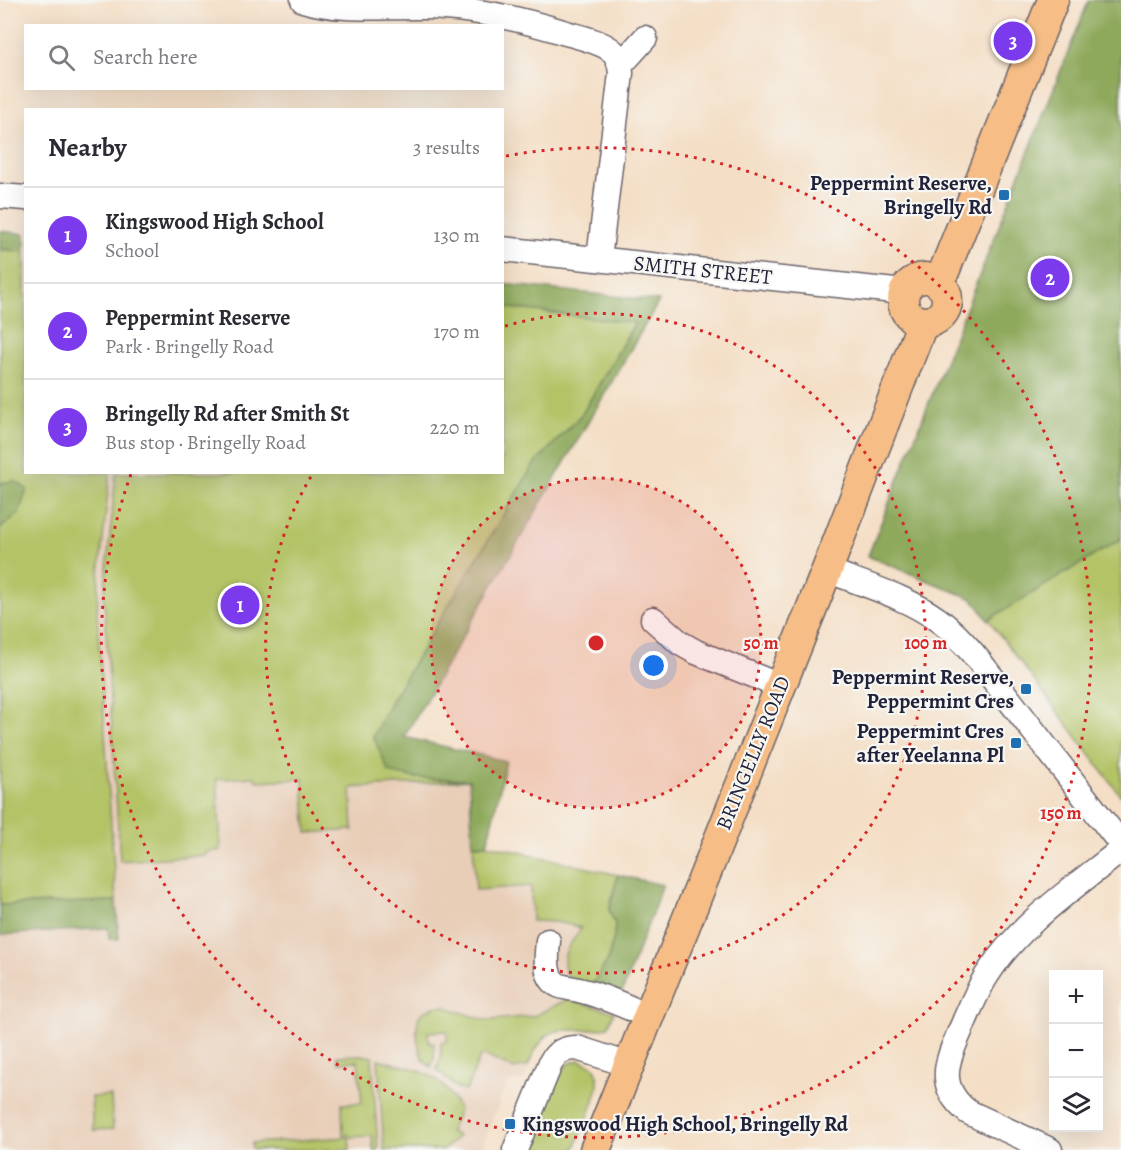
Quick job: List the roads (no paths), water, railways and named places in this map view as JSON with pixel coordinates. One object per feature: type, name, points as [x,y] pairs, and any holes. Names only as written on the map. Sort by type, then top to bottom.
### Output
[{"type":"main road","points":[[939,284],[1053,0]]},
{"type":"main road","points":[[926,278],[944,289],[945,309],[936,319],[923,322],[916,320],[910,317],[903,306],[904,292],[913,281],[926,278]]},
{"type":"main road","name":"BRINGELLY ROAD","points":[[595,1150],[827,570],[923,322]]},
{"type":"street","points":[[303,0],[326,6],[349,8],[408,4],[497,15],[569,34],[605,46],[615,53],[621,73],[600,259]]},
{"type":"street","points":[[619,62],[628,57],[645,38]]},
{"type":"street","points":[[0,196],[24,198]]},
{"type":"street","name":"SMITH STREET","points":[[504,249],[904,292]]},
{"type":"street","points":[[827,570],[909,603],[938,620],[954,633],[980,662],[1121,844]]},
{"type":"street","points":[[653,619],[680,643],[696,652],[780,686]]},
{"type":"street","points":[[1050,1150],[968,1112],[962,1107],[948,1086],[948,1061],[980,987],[992,967],[1010,945],[1031,922],[1121,850]]},
{"type":"street","points":[[548,941],[546,957],[551,978],[555,983],[562,987],[600,996],[649,1016]]},
{"type":"street","points":[[516,1150],[555,1055],[570,1048],[578,1048],[629,1065]]},
{"type":"place","name":"Bringelly Rd after Smith St","points":[[1013,41]]},
{"type":"place","name":"Peppermint Reserve, Bringelly Rd","points":[[1004,195]]},
{"type":"place","name":"Peppermint Reserve","points":[[1050,278]]},
{"type":"place","name":"Kingswood High School","points":[[240,605]]},
{"type":"place","name":"Peppermint Reserve, Peppermint Cres","points":[[1026,689]]},
{"type":"place","name":"Peppermint Cres after Yeelanna Pl","points":[[1016,743]]},
{"type":"place","name":"Kingswood High School, Bringelly Rd","points":[[510,1124]]}]
